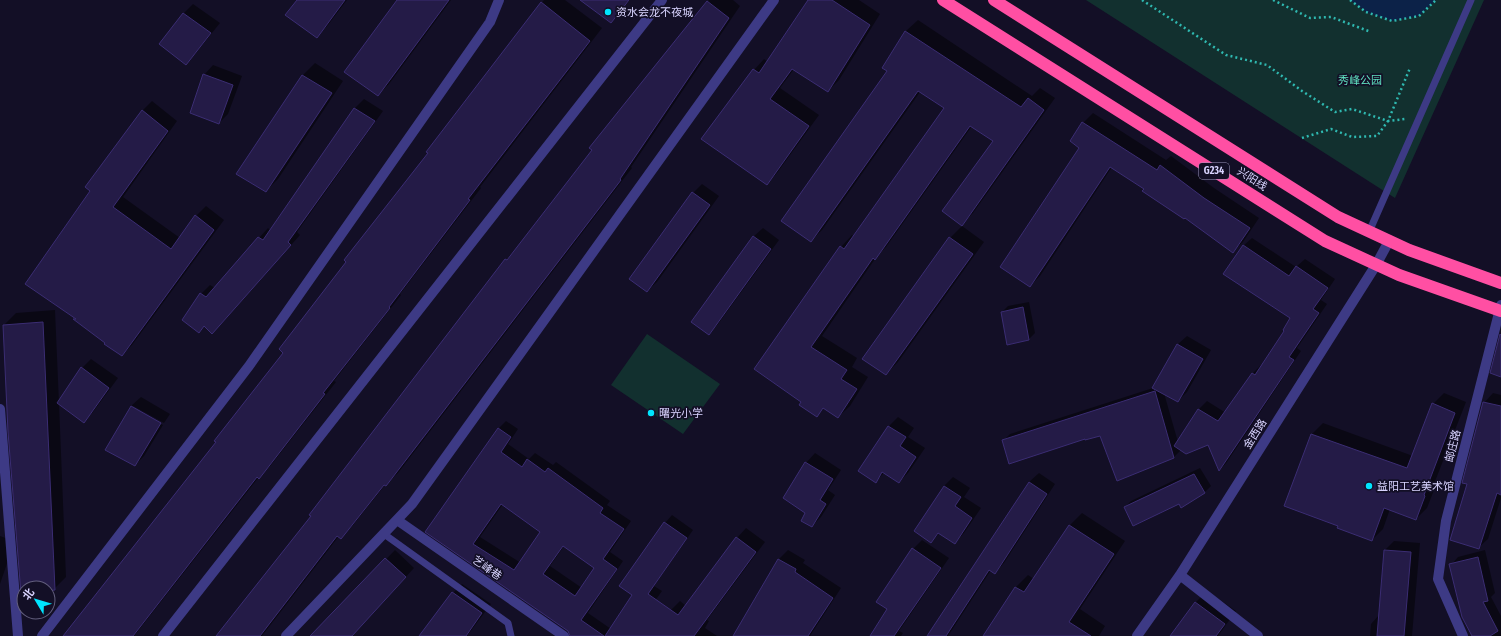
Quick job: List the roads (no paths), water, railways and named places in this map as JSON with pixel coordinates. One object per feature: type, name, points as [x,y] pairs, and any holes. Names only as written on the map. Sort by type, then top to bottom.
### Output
[{"type":"highway","name":"兴阳线","points":[[943,0],[1325,241],[1399,275],[1501,309]]},
{"type":"highway","name":"兴阳线","points":[[994,0],[1338,217],[1409,250],[1501,283]]},
{"type":"street","points":[[42,636],[249,366],[490,22],[499,0]]},
{"type":"street","points":[[163,636],[662,0]]},
{"type":"street","points":[[286,636],[412,504],[774,0]]},
{"type":"street","name":"金西路","points":[[1137,636],[1180,575],[1376,265],[1389,241]]},
{"type":"street","name":"邮庄路","points":[[1463,636],[1438,579],[1446,521],[1501,309]]},
{"type":"street","points":[[0,409],[18,636]]},
{"type":"street","name":"艺峰巷","points":[[397,520],[564,636]]},
{"type":"street","points":[[1180,575],[1258,636]]},
{"type":"lane","points":[[1370,232],[1471,0]]},
{"type":"lane","points":[[384,534],[508,623],[511,636]]},
{"type":"water","points":[[1350,0],[1436,0],[1419,16],[1392,21],[1366,12]]},
{"type":"place","name":"资水会龙不夜城","points":[[608,12]]},
{"type":"place","name":"曙光小学","points":[[651,413]]},
{"type":"place","name":"益阳工艺美术馆","points":[[1369,486]]},
{"type":"park label","name":"秀峰公园","points":[[1360,80]]}]
